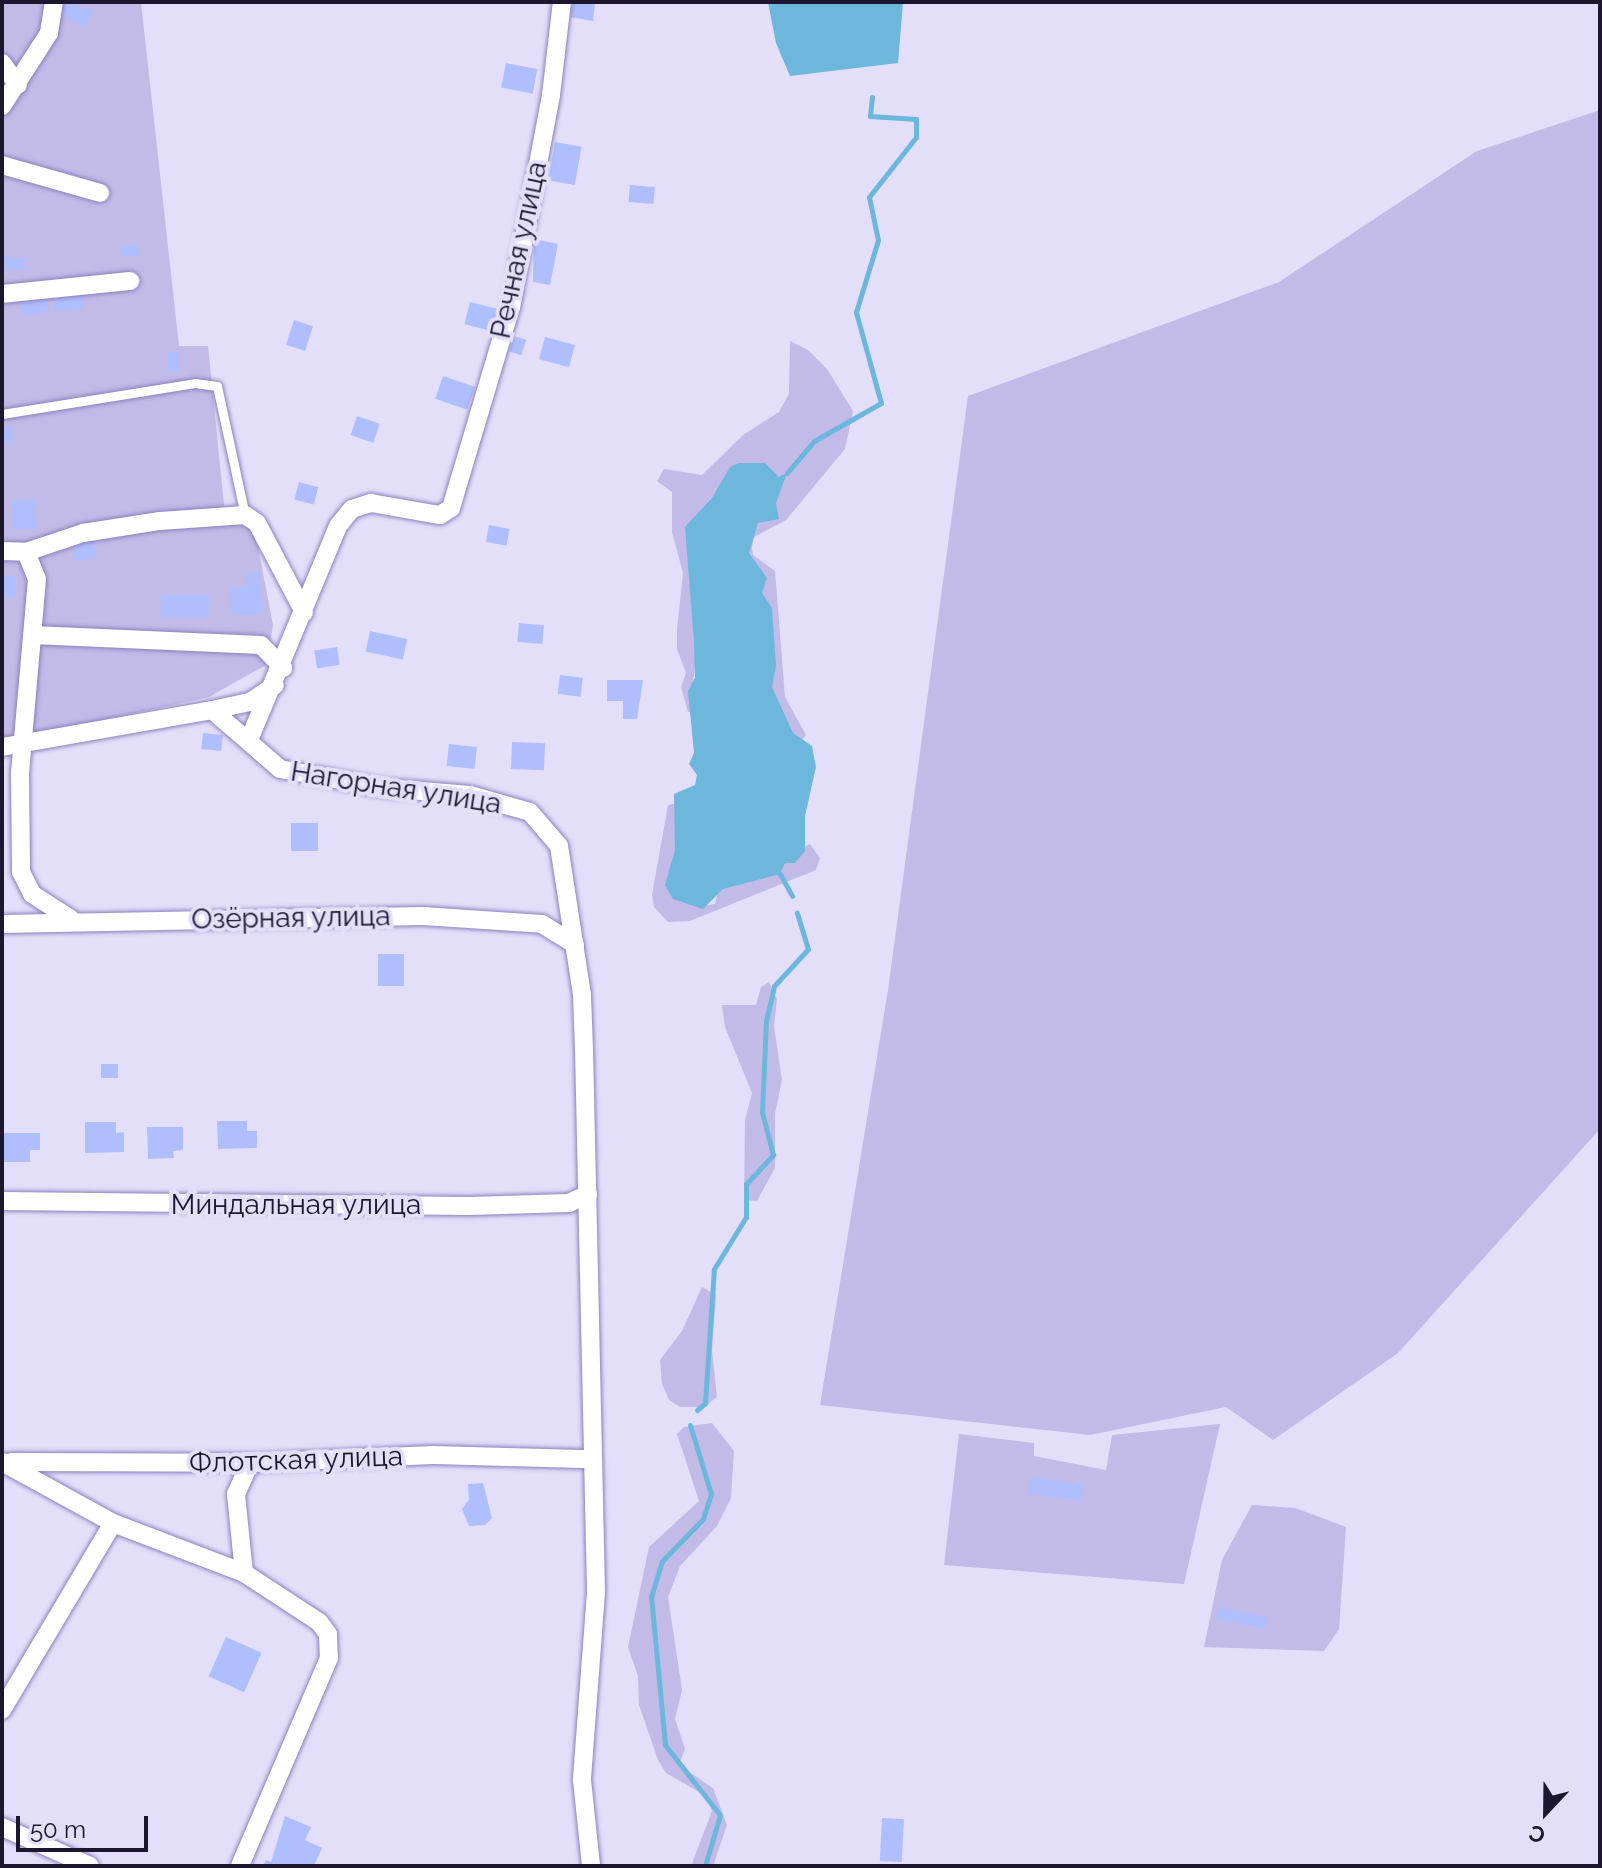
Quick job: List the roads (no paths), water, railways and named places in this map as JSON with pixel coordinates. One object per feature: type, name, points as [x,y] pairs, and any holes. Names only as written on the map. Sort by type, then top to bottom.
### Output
[{"type":"street","points":[[2,106],[49,33],[54,2]]},
{"type":"street","name":"Речная улица","points":[[304,612],[338,526],[352,509],[371,503],[440,515],[451,508],[511,307],[551,95],[562,2]]},
{"type":"street","points":[[2,63],[18,85]]},
{"type":"street","points":[[2,165],[100,193]]},
{"type":"street","points":[[2,294],[130,281]]},
{"type":"street","points":[[2,551],[26,552],[83,533],[204,515],[245,515],[257,523],[304,612],[280,676],[249,740]]},
{"type":"street","points":[[26,552],[37,579],[22,744],[21,872],[32,894],[49,910],[77,922]]},
{"type":"street","points":[[33,635],[261,645],[280,676]]},
{"type":"street","points":[[2,747],[250,702],[280,676]]},
{"type":"street","name":"Нагорная улица","points":[[212,710],[280,769],[385,788],[470,795],[530,812],[559,846],[575,945]]},
{"type":"street","name":"Озёрная улица","points":[[2,924],[423,916],[542,924],[575,945]]},
{"type":"street","points":[[575,945],[582,995],[596,1592],[582,1780],[591,1866]]},
{"type":"street","name":"Миндальная улица","points":[[2,1201],[483,1206],[569,1203],[588,1194]]},
{"type":"street","name":"Флотская улица","points":[[2,1460],[21,1466],[250,1463],[433,1455],[591,1459]]},
{"type":"street","points":[[2,1460],[113,1523],[244,1573],[319,1622],[328,1634],[329,1658],[240,1866]]},
{"type":"street","points":[[244,1573],[236,1494],[250,1463]]},
{"type":"street","points":[[2,1710],[113,1523]]},
{"type":"street","points":[[2,1827],[90,1866]]},
{"type":"lane","points":[[2,414],[195,383],[217,386],[245,515]]},
{"type":"water","points":[[768,2],[903,2],[898,63],[790,76],[776,43]]},
{"type":"water","points":[[739,463],[765,463],[779,477],[787,473],[776,503],[779,519],[758,523],[749,553],[767,578],[762,593],[772,608],[776,666],[772,687],[793,733],[812,746],[816,767],[805,816],[805,851],[795,863],[785,863],[780,874],[723,889],[703,909],[673,899],[665,885],[675,850],[674,794],[695,785],[697,775],[689,764],[694,753],[688,691],[695,678],[685,527],[712,498],[730,467]]},
{"type":"waterway","points":[[787,473],[814,441],[881,403],[856,312],[878,240],[869,197],[916,137],[916,119],[870,116],[872,97]]},
{"type":"waterway","points":[[780,874],[792,896]]},
{"type":"waterway","points":[[697,1410],[705,1403],[714,1269],[746,1217],[746,1184],[773,1155],[762,1112],[766,1021],[774,986],[808,949],[797,913]]},
{"type":"waterway","points":[[690,1425],[711,1494],[703,1519],[662,1561],[651,1596],[665,1745],[720,1815],[705,1866]]}]
